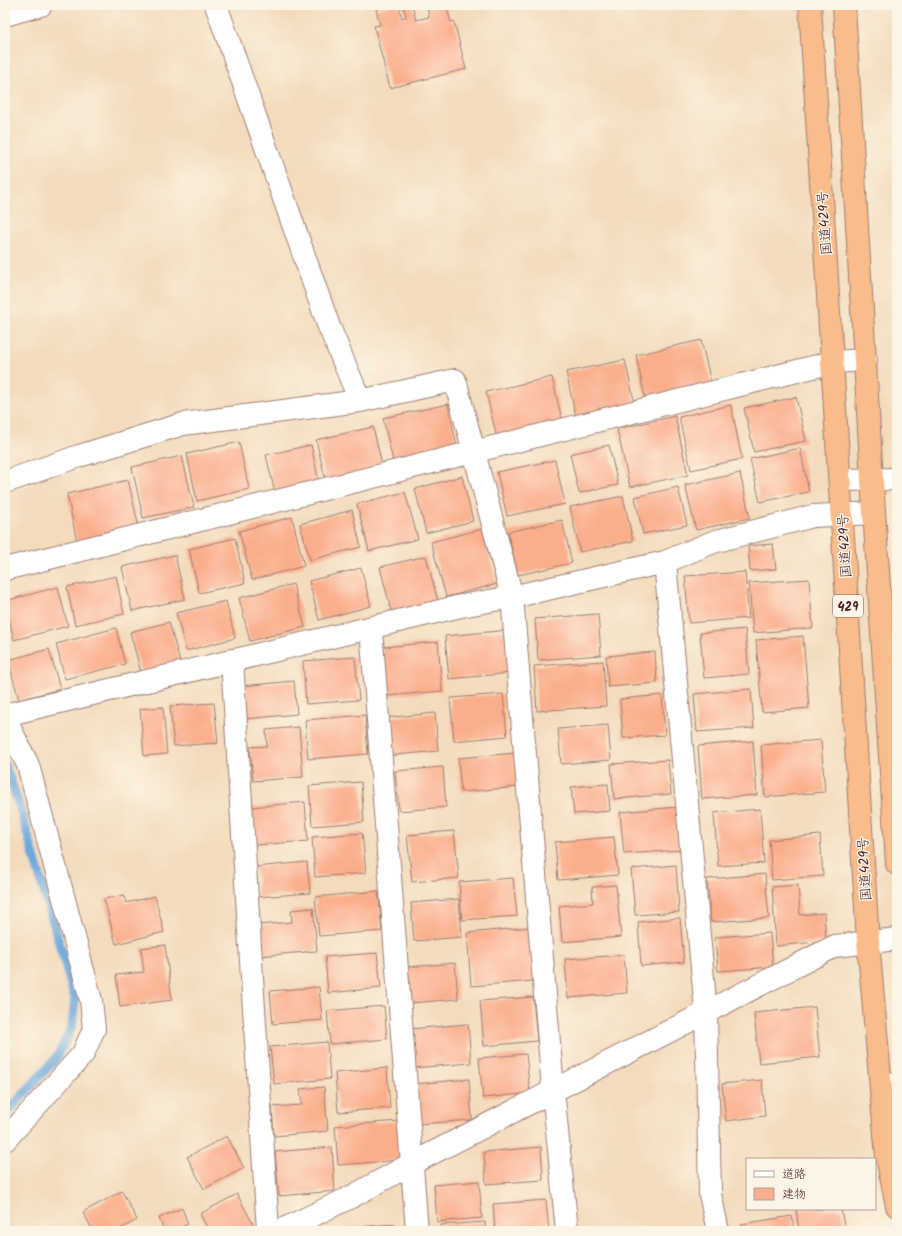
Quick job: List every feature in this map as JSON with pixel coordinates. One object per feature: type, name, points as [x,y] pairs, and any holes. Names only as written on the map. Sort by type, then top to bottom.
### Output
[{"type":"highway","name":"国道429号","points":[[810,5],[868,942],[889,1084],[888,1156],[897,1206]]},
{"type":"highway","name":"429","points":[[844,5],[874,513],[897,864]]},
{"type":"street","points":[[5,15],[41,5]]},
{"type":"street","points":[[216,5],[328,324],[360,401]]},
{"type":"street","points":[[5,569],[833,362],[866,360]]},
{"type":"street","points":[[5,482],[79,456],[184,424],[360,401],[455,380],[512,597],[553,1090],[567,1231]]},
{"type":"street","points":[[840,480],[897,479]]},
{"type":"street","points":[[5,715],[461,606],[512,597],[666,562],[713,542],[814,516],[842,513],[874,513]]},
{"type":"street","points":[[666,562],[706,1012],[710,1194],[718,1231]]},
{"type":"street","points":[[370,628],[413,1163],[417,1231]]},
{"type":"street","points":[[232,660],[268,1231]]},
{"type":"street","points":[[5,718],[28,765],[91,1000],[94,1029],[83,1054],[5,1140]]},
{"type":"street","points":[[280,1231],[351,1197],[553,1090],[835,946],[897,939]]},
{"type":"building","points":[[399,5],[402,18],[406,17],[403,5],[412,5],[416,20],[429,17],[427,7],[446,5],[451,22],[454,21],[466,69],[390,88],[374,26],[380,25],[376,9]]},
{"type":"building","points":[[701,340],[712,387],[646,402],[636,355]]},
{"type":"building","points":[[625,360],[636,409],[577,422],[566,372]]},
{"type":"building","points":[[552,377],[563,424],[497,438],[486,392]]},
{"type":"building","points":[[796,397],[806,441],[754,452],[744,408]]},
{"type":"building","points":[[448,404],[457,447],[393,461],[383,418]]},
{"type":"building","points":[[731,405],[742,459],[691,470],[679,417]]},
{"type":"building","points":[[675,416],[688,475],[630,487],[617,429]]},
{"type":"building","points":[[373,427],[383,469],[326,482],[316,440]]},
{"type":"building","points":[[239,442],[249,489],[197,501],[187,454]]},
{"type":"building","points":[[311,445],[319,483],[275,493],[266,455]]},
{"type":"building","points":[[609,445],[618,485],[579,493],[570,454]]},
{"type":"building","points":[[800,448],[809,492],[760,502],[750,459]]},
{"type":"building","points":[[182,456],[194,507],[143,518],[132,467]]},
{"type":"building","points":[[555,460],[565,504],[507,516],[497,472]]},
{"type":"building","points":[[740,473],[750,518],[696,530],[685,485]]},
{"type":"building","points":[[462,476],[473,521],[426,533],[415,489]]},
{"type":"building","points":[[128,480],[140,532],[78,546],[67,494]]},
{"type":"building","points":[[678,487],[687,525],[643,534],[635,497]]},
{"type":"building","points":[[405,492],[418,539],[369,551],[357,504]]},
{"type":"building","points":[[623,496],[633,541],[580,552],[570,507]]},
{"type":"building","points":[[352,510],[361,547],[310,560],[300,524]]},
{"type":"building","points":[[292,517],[304,566],[252,580],[239,531]]},
{"type":"building","points":[[562,520],[572,563],[518,575],[508,532]]},
{"type":"building","points":[[482,529],[497,584],[446,597],[431,542]]},
{"type":"building","points":[[235,538],[245,583],[199,593],[189,549]]},
{"type":"building","points":[[773,544],[776,569],[750,571],[748,546]]},
{"type":"building","points":[[175,555],[185,599],[132,611],[122,567]]},
{"type":"building","points":[[426,556],[438,602],[392,614],[380,567]]},
{"type":"building","points":[[361,568],[371,606],[319,620],[309,581]]},
{"type":"building","points":[[745,572],[749,618],[689,623],[685,576]]},
{"type":"building","points":[[116,576],[124,614],[75,625],[67,587]]},
{"type":"building","points":[[809,579],[813,628],[753,633],[749,583]]},
{"type":"building","points":[[293,584],[305,627],[250,641],[239,598]]},
{"type":"building","points":[[58,587],[68,626],[14,640],[5,601]]},
{"type":"building","points":[[226,601],[235,638],[186,651],[176,613]]},
{"type":"building","points":[[598,614],[601,655],[538,660],[535,619]]},
{"type":"building","points":[[169,622],[180,662],[141,672],[130,632]]},
{"type":"building","points":[[116,628],[125,664],[65,679],[56,644]]},
{"type":"building","points":[[745,629],[749,674],[704,678],[700,633]]},
{"type":"building","points":[[509,630],[512,673],[449,679],[445,636]]},
{"type":"building","points":[[803,636],[809,708],[762,712],[756,640]]},
{"type":"building","points":[[438,642],[442,691],[386,696],[382,647]]},
{"type":"building","points":[[49,649],[60,689],[19,700],[8,660]]},
{"type":"building","points":[[655,652],[657,683],[608,687],[606,656]]},
{"type":"building","points":[[355,657],[359,700],[306,704],[303,661]]},
{"type":"building","points":[[603,661],[606,706],[537,711],[534,666]]},
{"type":"building","points":[[294,681],[297,714],[245,719],[242,686]]},
{"type":"building","points":[[751,689],[754,728],[697,732],[694,694]]},
{"type":"building","points":[[503,694],[507,736],[454,741],[450,698]]},
{"type":"building","points":[[662,695],[665,735],[623,738],[620,699]]},
{"type":"building","points":[[214,703],[218,743],[174,746],[170,706]]},
{"type":"building","points":[[163,707],[167,754],[144,756],[140,709]]},
{"type":"building","points":[[435,713],[438,751],[386,756],[383,718]]},
{"type":"building","points":[[365,715],[368,754],[308,759],[305,720]]},
{"type":"building","points":[[608,725],[611,760],[561,764],[558,729]]},
{"type":"building","points":[[299,727],[303,777],[253,781],[250,747],[267,746],[266,730]]},
{"type":"building","points":[[821,740],[825,792],[765,797],[761,745]]},
{"type":"building","points":[[753,741],[757,795],[702,799],[698,746]]},
{"type":"building","points":[[516,753],[519,787],[461,792],[458,758]]},
{"type":"building","points":[[668,760],[671,794],[614,799],[611,764]]},
{"type":"building","points":[[443,767],[446,807],[399,811],[395,771]]},
{"type":"building","points":[[361,782],[364,822],[312,826],[309,786]]},
{"type":"building","points":[[608,784],[610,811],[574,814],[571,787]]},
{"type":"building","points":[[305,802],[308,841],[255,845],[251,807]]},
{"type":"building","points":[[678,807],[681,850],[624,854],[620,812]]},
{"type":"building","points":[[760,809],[764,863],[718,866],[714,813]]},
{"type":"building","points":[[454,831],[459,878],[412,882],[407,835]]},
{"type":"building","points":[[362,833],[366,873],[315,877],[312,837]]},
{"type":"building","points":[[820,835],[823,876],[772,880],[769,840]]},
{"type":"building","points":[[614,837],[618,875],[558,880],[555,842]]},
{"type":"building","points":[[307,862],[310,893],[258,897],[256,867]]},
{"type":"building","points":[[676,865],[679,912],[635,915],[631,869]]},
{"type":"building","points":[[765,874],[769,918],[711,922],[707,879]]},
{"type":"building","points":[[513,878],[517,916],[462,920],[459,882]]},
{"type":"building","points":[[616,885],[621,937],[562,942],[559,906],[593,903],[592,887]]},
{"type":"building","points":[[798,885],[800,915],[824,913],[826,941],[776,946],[772,887]]},
{"type":"building","points":[[378,891],[382,931],[319,936],[315,897]]},
{"type":"building","points":[[124,895],[126,903],[155,896],[164,932],[116,944],[104,899]]},
{"type":"building","points":[[459,899],[462,937],[414,941],[411,903]]},
{"type":"building","points":[[313,908],[317,951],[260,956],[258,925],[292,922],[291,910]]},
{"type":"building","points":[[680,918],[684,962],[641,966],[638,922]]},
{"type":"building","points":[[530,927],[534,981],[471,986],[467,933]]},
{"type":"building","points":[[770,933],[773,967],[718,971],[715,937]]},
{"type":"building","points":[[165,945],[172,1000],[120,1007],[116,975],[144,972],[141,948]]},
{"type":"building","points":[[377,953],[381,988],[328,993],[325,957]]},
{"type":"building","points":[[624,955],[627,993],[568,998],[565,959]]},
{"type":"building","points":[[455,963],[458,999],[411,1003],[408,967]]},
{"type":"building","points":[[319,987],[322,1020],[273,1024],[270,991]]},
{"type":"building","points":[[533,997],[537,1041],[484,1046],[480,1001]]},
{"type":"building","points":[[384,1006],[387,1039],[330,1044],[327,1011]]},
{"type":"building","points":[[815,1007],[820,1057],[759,1063],[754,1013]]},
{"type":"building","points":[[468,1024],[471,1063],[413,1068],[409,1029]]},
{"type":"building","points":[[327,1042],[330,1079],[274,1084],[270,1047]]},
{"type":"building","points":[[526,1054],[530,1093],[483,1098],[479,1058]]},
{"type":"building","points":[[387,1068],[390,1108],[338,1112],[335,1073]]},
{"type":"building","points":[[469,1079],[472,1120],[418,1124],[414,1084]]},
{"type":"building","points":[[762,1080],[765,1116],[726,1121],[722,1084]]},
{"type":"building","points":[[324,1087],[328,1131],[274,1136],[272,1107],[302,1105],[300,1089]]},
{"type":"building","points":[[399,1121],[402,1160],[338,1165],[335,1126]]},
{"type":"building","points":[[227,1136],[244,1168],[204,1189],[187,1157]]},
{"type":"building","points":[[332,1147],[335,1191],[279,1196],[275,1152]]},
{"type":"building","points":[[541,1147],[543,1180],[486,1184],[484,1152]]},
{"type":"building","points":[[479,1181],[482,1218],[437,1222],[434,1185]]},
{"type":"building","points":[[122,1191],[137,1220],[116,1231],[93,1231],[83,1212]]},
{"type":"building","points":[[237,1194],[257,1231],[209,1231],[200,1214]]},
{"type":"building","points":[[546,1200],[549,1231],[495,1231],[493,1204]]},
{"type":"building","points":[[182,1208],[188,1224],[173,1231],[164,1231],[159,1218]]},
{"type":"building","points":[[796,1210],[841,1210],[845,1231],[799,1231]]},
{"type":"building","points":[[792,1216],[794,1231],[742,1231],[741,1224]]},
{"type":"building","points":[[485,1222],[486,1231],[441,1231],[441,1225]]},
{"type":"building","points":[[394,1224],[395,1231],[345,1231],[345,1228]]},
{"type":"waterway","points":[[5,765],[20,808],[75,998],[72,1027],[57,1057],[5,1115]]}]
